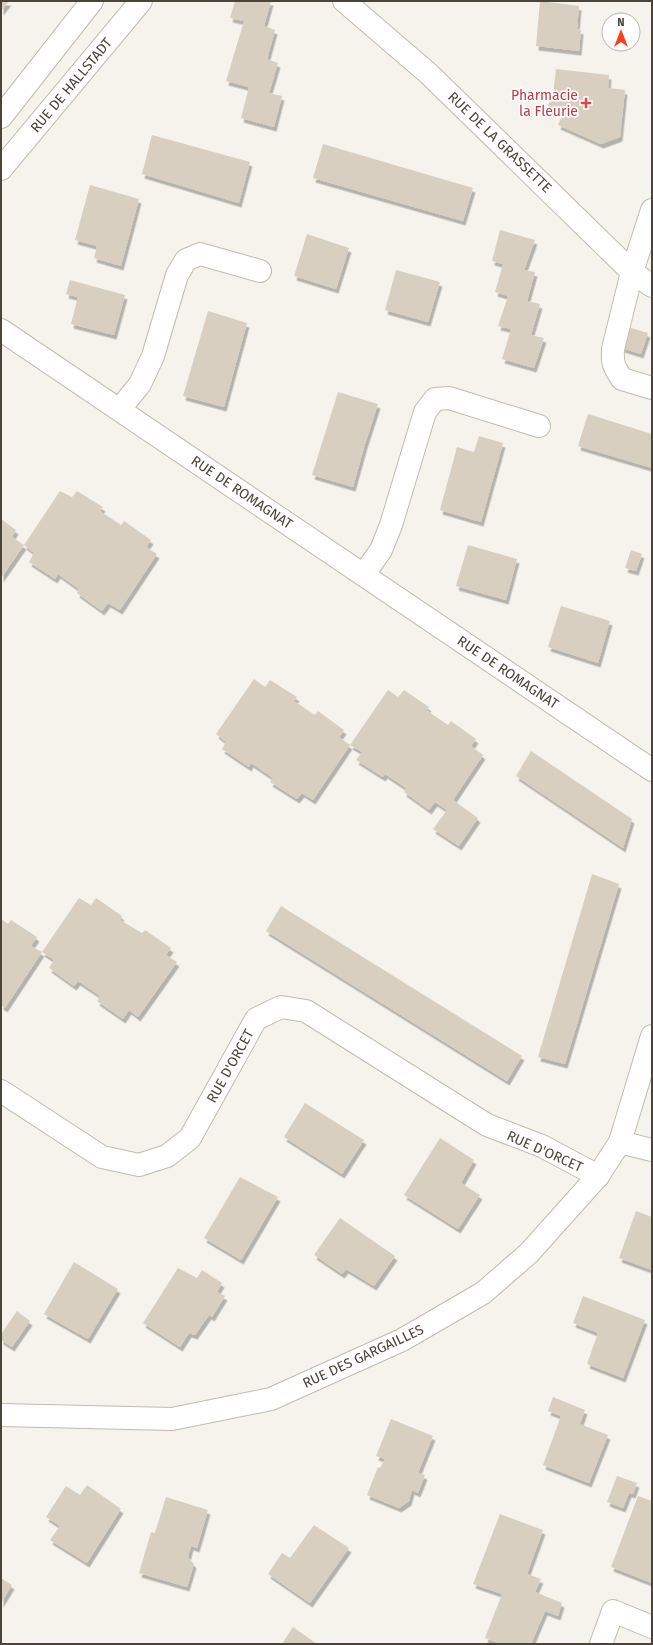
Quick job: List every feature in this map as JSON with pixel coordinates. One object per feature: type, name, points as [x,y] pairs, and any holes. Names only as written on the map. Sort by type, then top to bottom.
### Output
[{"type":"street","points":[[1,117],[92,1]]},
{"type":"street","name":"RUE DE HALLSTADT","points":[[1,170],[141,1]]},
{"type":"street","name":"RUE DE LA GRASSETTE","points":[[344,1],[429,74],[632,272],[652,286]]},
{"type":"street","points":[[652,210],[632,272],[613,349],[612,361],[614,368],[622,379],[652,388]]},
{"type":"street","points":[[120,410],[140,384],[153,356],[177,275],[186,260],[200,254],[260,271]]},
{"type":"street","name":"RUE DE ROMAGNAT","points":[[1,330],[652,770]]},
{"type":"street","points":[[364,574],[381,550],[386,538],[425,412],[435,399],[449,398],[539,426]]},
{"type":"street","name":"RUE D'ORCET","points":[[1,1091],[102,1157],[139,1165],[167,1156],[190,1138],[256,1019],[281,1007],[306,1011],[487,1125],[542,1146],[598,1176]]},
{"type":"street","name":"RUE DES GARGAILLES","points":[[1,1415],[172,1419],[271,1398],[402,1340],[483,1293],[528,1253],[598,1176],[620,1142],[652,1036]]},
{"type":"street","points":[[620,1142],[652,1150]]},
{"type":"street","points":[[601,1644],[613,1611],[652,1627]]},
{"type":"building","points":[[1,1],[9,1],[1,11]]},
{"type":"building","points":[[235,1],[271,1],[264,26],[275,30],[267,59],[278,63],[269,93],[282,96],[274,127],[241,118],[249,87],[226,81],[244,21],[230,18]]},
{"type":"building","points":[[540,1],[579,6],[577,29],[581,30],[579,51],[536,46]]},
{"type":"building","name":"Pharmacie la Fleurie","points":[[556,69],[609,75],[608,88],[625,90],[620,137],[601,144],[558,125],[564,111],[545,111],[553,95]]},
{"type":"building","points":[[152,135],[250,162],[239,203],[142,174]]},
{"type":"building","points":[[323,144],[473,188],[463,221],[313,178]]},
{"type":"building","points":[[90,185],[139,199],[121,266],[94,258],[97,246],[75,240]]},
{"type":"building","points":[[500,230],[535,240],[524,270],[535,272],[527,301],[540,304],[531,335],[544,338],[534,368],[502,359],[511,329],[498,326],[508,296],[495,292],[503,264],[492,261]]},
{"type":"building","points":[[307,234],[349,248],[336,289],[294,276]]},
{"type":"building","points":[[396,270],[440,282],[428,322],[385,310]]},
{"type":"building","points":[[70,280],[125,295],[114,335],[71,324],[78,297],[66,294]]},
{"type":"building","points":[[208,311],[247,323],[224,407],[183,396]]},
{"type":"building","points":[[628,327],[648,333],[641,354],[622,348]]},
{"type":"building","points":[[338,392],[378,404],[353,487],[312,475]]},
{"type":"building","points":[[588,414],[652,434],[652,468],[578,446]]},
{"type":"building","points":[[479,436],[503,443],[481,522],[440,510],[457,447],[474,452]]},
{"type":"building","points":[[60,491],[72,497],[77,491],[103,507],[100,511],[121,525],[124,521],[151,540],[146,547],[157,554],[120,610],[108,603],[102,611],[77,593],[79,589],[58,574],[55,579],[29,562],[34,553],[24,545]]},
{"type":"building","points":[[1,519],[16,530],[12,537],[24,545],[1,578]]},
{"type":"building","points":[[468,545],[517,559],[506,600],[456,586]]},
{"type":"building","points":[[631,550],[642,554],[636,571],[625,568]]},
{"type":"building","points":[[561,606],[610,621],[598,663],[548,647]]},
{"type":"building","points":[[254,679],[265,687],[270,680],[297,697],[294,701],[315,715],[318,711],[344,730],[339,737],[350,745],[313,800],[302,793],[297,799],[270,782],[273,778],[251,763],[249,767],[222,749],[226,742],[216,734]]},
{"type":"building","points":[[388,690],[398,697],[404,690],[429,707],[426,710],[448,725],[451,721],[476,739],[471,746],[483,755],[453,800],[478,818],[459,846],[433,829],[447,810],[435,802],[429,810],[404,792],[406,788],[385,774],[383,777],[356,760],[362,752],[350,745]]},
{"type":"building","points":[[531,751],[632,819],[623,848],[516,776]]},
{"type":"building","points":[[592,874],[619,884],[565,1064],[538,1057]]},
{"type":"building","points":[[79,898],[91,905],[96,898],[122,916],[120,920],[142,933],[145,930],[171,948],[166,955],[177,962],[138,1017],[129,1010],[123,1019],[97,1001],[100,996],[78,981],[74,986],[49,968],[54,960],[42,952]]},
{"type":"building","points":[[281,906],[522,1056],[507,1081],[266,931]]},
{"type":"building","points":[[1,919],[8,924],[11,920],[37,937],[31,946],[42,952],[5,1008],[1,1005]]},
{"type":"building","points":[[305,1103],[364,1140],[342,1174],[284,1137]]},
{"type":"building","points":[[440,1138],[474,1160],[461,1183],[480,1195],[458,1229],[404,1195]]},
{"type":"building","points":[[240,1177],[278,1197],[241,1260],[204,1238]]},
{"type":"building","points":[[636,1211],[652,1217],[652,1270],[619,1258]]},
{"type":"building","points":[[340,1218],[395,1256],[374,1286],[346,1269],[342,1274],[314,1255]]},
{"type":"building","points":[[74,1262],[118,1289],[88,1339],[44,1314]]},
{"type":"building","points":[[178,1268],[197,1278],[202,1270],[222,1283],[217,1292],[225,1296],[212,1317],[209,1315],[195,1335],[189,1333],[180,1347],[143,1323]]},
{"type":"building","points":[[583,1296],[645,1320],[623,1378],[587,1364],[598,1333],[573,1323]]},
{"type":"building","points":[[17,1311],[30,1321],[12,1347],[1,1340],[1,1334]]},
{"type":"building","points":[[553,1397],[585,1410],[580,1424],[608,1435],[589,1483],[543,1465],[561,1416],[548,1411]]},
{"type":"building","points":[[391,1419],[433,1436],[418,1473],[425,1475],[418,1493],[412,1490],[409,1501],[399,1508],[367,1495],[378,1467],[380,1468],[385,1459],[376,1456]]},
{"type":"building","points":[[617,1476],[637,1483],[633,1494],[629,1493],[623,1508],[607,1502]]},
{"type":"building","points":[[87,1485],[121,1509],[87,1563],[50,1540],[60,1526],[46,1517],[66,1486],[80,1495]]},
{"type":"building","points":[[638,1496],[652,1501],[652,1583],[611,1567]]},
{"type":"building","points":[[166,1497],[208,1510],[197,1548],[191,1546],[188,1557],[194,1564],[187,1587],[139,1573],[151,1532],[155,1533]]},
{"type":"building","points":[[500,1514],[543,1530],[527,1574],[541,1579],[535,1592],[562,1603],[558,1616],[545,1611],[531,1644],[501,1644],[485,1638],[502,1594],[473,1584]]},
{"type":"building","points":[[314,1525],[349,1548],[310,1603],[268,1574],[282,1553],[290,1558]]},
{"type":"building","points":[[1,1578],[12,1585],[1,1603]]},
{"type":"building","points":[[293,1627],[317,1644],[282,1644]]},
{"type":"place","name":"Pharmacie la Fleurie","points":[[586,103]]}]
